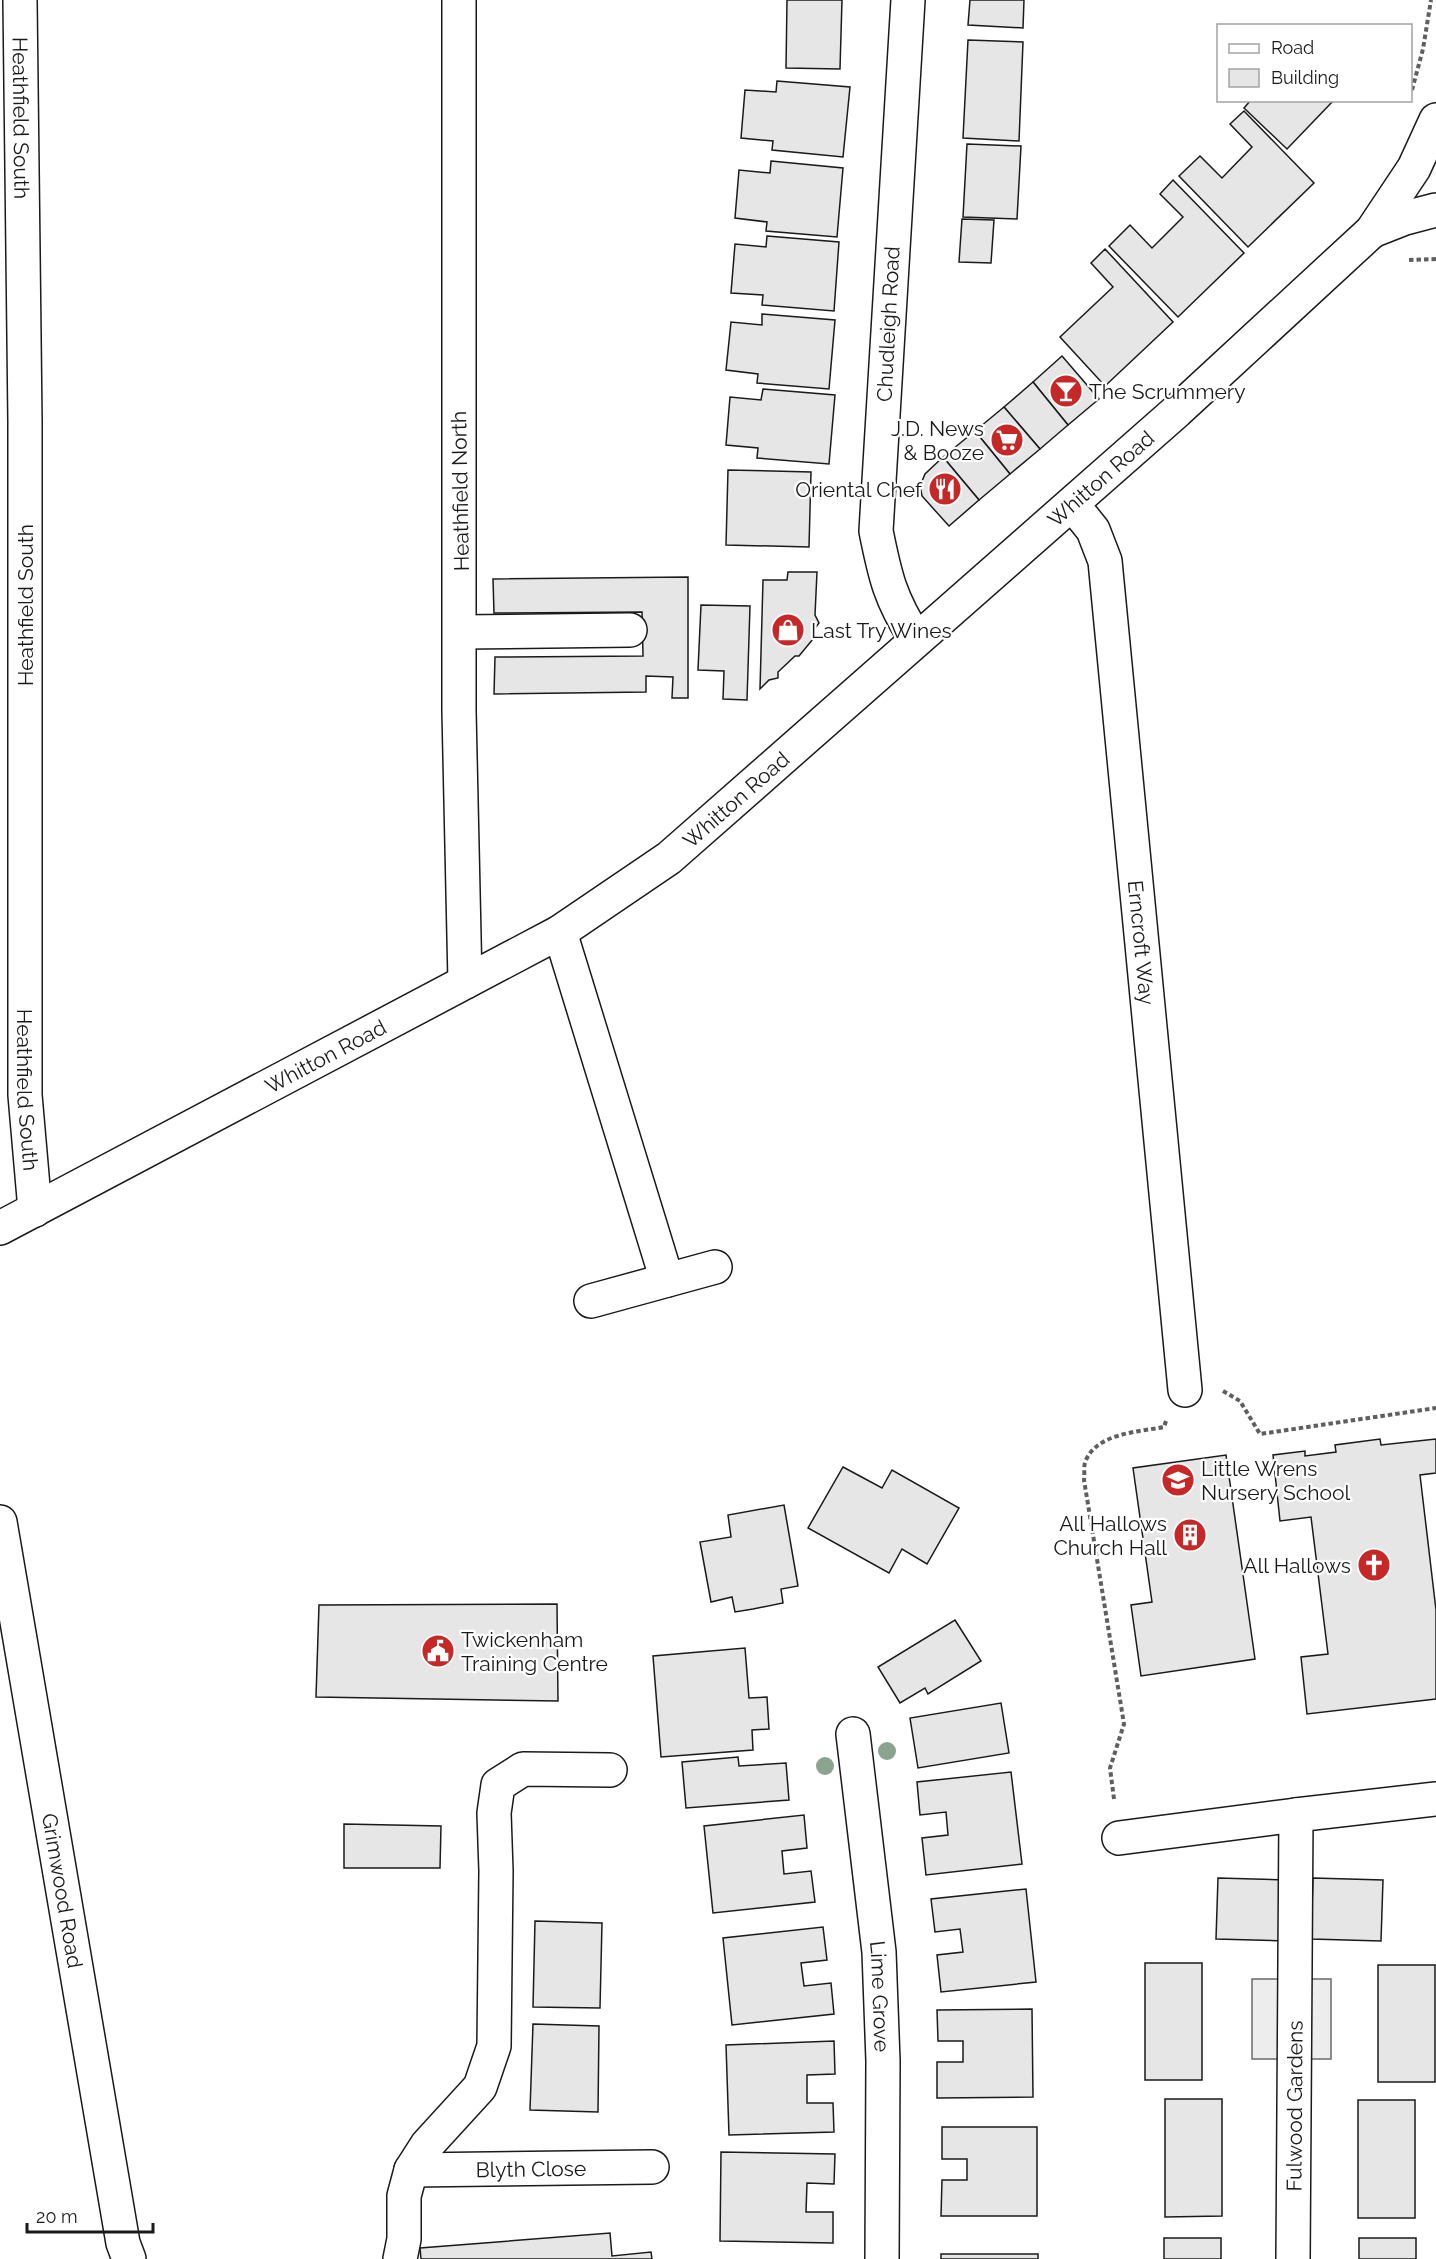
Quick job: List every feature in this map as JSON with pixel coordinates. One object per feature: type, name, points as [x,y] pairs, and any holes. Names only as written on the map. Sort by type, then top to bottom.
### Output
[{"type":"street","name":"Heathfield South","points":[[20,0],[26,422],[25,1095],[35,1210]]},
{"type":"street","name":"Heathfield North","points":[[459,0],[461,632],[459,711],[465,982]]},
{"type":"street","name":"Chudleigh Road","points":[[908,0],[876,531],[885,575],[896,608],[916,639]]},
{"type":"street","name":"Whitton Road","points":[[0,1228],[560,932],[669,858],[1072,504],[1372,231],[1414,168],[1436,120]]},
{"type":"street","name":"Whitton Road","points":[[1372,231],[1405,218],[1436,210]]},
{"type":"street","name":"Erncroft Way","points":[[1072,504],[1093,530],[1105,561],[1185,1390]]},
{"type":"street","points":[[461,632],[630,630]]},
{"type":"street","points":[[560,932],[667,1280]]},
{"type":"street","points":[[591,1301],[715,1267]]},
{"type":"street","name":"Grimwood Road","points":[[0,1522],[121,2231],[129,2259]]},
{"type":"street","name":"Lime Grove","points":[[853,1734],[879,1952],[883,2061],[882,2259]]},
{"type":"street","points":[[400,2259],[404,2239],[404,2196],[411,2170],[427,2145],[480,2087],[494,2046],[496,1871],[494,1813],[498,1785],[523,1769],[610,1770]]},
{"type":"street","points":[[1119,1838],[1436,1799]]},
{"type":"street","name":"Fulwood Gardens","points":[[1293,2259],[1297,1952],[1296,1815]]},
{"type":"street","name":"Blyth Close","points":[[411,2170],[652,2167]]},
{"type":"path","points":[[1412,86],[1423,49],[1431,0]]},
{"type":"path","points":[[1112,1782],[1110,1768],[1124,1724],[1084,1480],[1085,1461],[1098,1445],[1116,1436],[1164,1427],[1172,1406],[1185,1390],[1214,1385],[1240,1401],[1260,1434],[1436,1408]]},
{"type":"shaded area","points":[[1252,1979],[1331,1979],[1331,2059],[1252,2059]]},
{"type":"building","points":[[787,0],[842,0],[840,69],[786,68]]},
{"type":"building","points":[[970,0],[1024,0],[1023,28],[968,25]]},
{"type":"building","points":[[968,40],[1023,42],[1019,141],[963,138]]},
{"type":"building","points":[[777,81],[850,87],[843,157],[772,150],[773,141],[741,138],[745,90],[776,92]]},
{"type":"building","points":[[1249,102],[1332,102],[1287,149],[1244,108]]},
{"type":"building","points":[[1244,111],[1314,183],[1248,247],[1179,176],[1200,156],[1222,178],[1252,147],[1230,124]]},
{"type":"building","points":[[967,144],[1021,146],[1017,219],[963,217]]},
{"type":"building","points":[[771,161],[843,168],[837,237],[766,231],[767,222],[735,218],[739,170],[770,173]]},
{"type":"building","points":[[1173,180],[1244,253],[1178,317],[1109,246],[1130,225],[1152,248],[1183,217],[1160,194]]},
{"type":"building","points":[[962,219],[994,220],[991,263],[959,262]]},
{"type":"building","points":[[767,236],[839,242],[834,311],[762,305],[763,295],[731,293],[735,244],[766,247]]},
{"type":"building","points":[[1105,249],[1173,322],[1105,386],[1060,337],[1113,287],[1091,263]]},
{"type":"building","points":[[762,314],[835,320],[829,389],[757,383],[758,374],[726,370],[731,322],[762,325]]},
{"type":"building","name":"The Scrummery","points":[[1062,356],[1099,399],[1068,425],[1033,382]]},
{"type":"building","points":[[1033,382],[1068,425],[1040,449],[1004,407]]},
{"type":"building","points":[[763,389],[835,395],[829,464],[757,458],[758,448],[726,445],[730,397],[761,400]]},
{"type":"building","name":"J.D. News & Booze","points":[[1004,407],[1040,449],[1010,474],[975,431]]},
{"type":"building","points":[[975,431],[1010,474],[979,500],[943,457]]},
{"type":"building","name":"Oriental Chef","points":[[943,457],[979,500],[949,526],[922,496],[920,486],[925,474]]},
{"type":"building","points":[[728,470],[811,472],[809,547],[726,545]]},
{"type":"building","name":"Last Try Wines","points":[[788,572],[817,572],[815,615],[819,623],[813,631],[813,639],[799,656],[795,656],[778,672],[778,678],[769,680],[760,689],[763,580],[787,580]]},
{"type":"building","points":[[688,577],[688,698],[672,698],[673,677],[646,676],[646,692],[494,694],[495,657],[643,656],[642,612],[494,613],[493,579]]},
{"type":"building","points":[[701,605],[750,606],[747,700],[723,699],[724,671],[698,670]]},
{"type":"building","name":"All Hallows","points":[[1380,1439],[1381,1445],[1436,1439],[1436,1473],[1420,1475],[1436,1610],[1436,1699],[1307,1714],[1301,1657],[1328,1654],[1311,1517],[1280,1521],[1273,1455],[1305,1451],[1305,1456],[1336,1452],[1335,1445]]},
{"type":"building","name":"All Hallows Church Hall","points":[[1226,1455],[1255,1659],[1141,1676],[1131,1605],[1152,1602],[1133,1468]]},
{"type":"building","points":[[843,1467],[882,1488],[892,1470],[959,1508],[927,1564],[902,1549],[889,1573],[808,1528]]},
{"type":"building","points":[[784,1505],[798,1586],[781,1589],[783,1603],[753,1609],[735,1612],[732,1597],[711,1602],[700,1542],[731,1537],[728,1515]]},
{"type":"building","name":"Twickenham Training Centre","points":[[557,1604],[558,1701],[316,1697],[319,1605]]},
{"type":"building","points":[[955,1620],[981,1661],[928,1694],[925,1688],[900,1703],[878,1667]]},
{"type":"building","points":[[745,1648],[749,1698],[767,1697],[769,1729],[752,1730],[753,1750],[661,1757],[653,1656]]},
{"type":"building","points":[[1001,1703],[1009,1753],[918,1768],[910,1718]]},
{"type":"building","points":[[738,1757],[739,1766],[786,1763],[789,1800],[686,1808],[682,1762]]},
{"type":"building","points":[[1011,1772],[1022,1864],[926,1875],[922,1838],[948,1835],[946,1812],[920,1815],[917,1782]]},
{"type":"building","points":[[804,1815],[807,1848],[782,1851],[784,1874],[811,1871],[815,1902],[713,1913],[704,1826]]},
{"type":"building","points":[[344,1824],[441,1826],[440,1868],[344,1868]]},
{"type":"building","points":[[1218,1878],[1287,1880],[1285,1941],[1216,1939]]},
{"type":"building","points":[[1313,1878],[1383,1880],[1381,1941],[1311,1939]]},
{"type":"building","points":[[1026,1889],[1036,1982],[941,1992],[937,1955],[963,1952],[960,1929],[935,1932],[931,1899]]},
{"type":"building","points":[[535,1921],[602,1923],[600,2008],[533,2007]]},
{"type":"building","points":[[823,1927],[827,1960],[801,1963],[804,1986],[831,1983],[834,2014],[732,2025],[723,1938]]},
{"type":"building","points":[[1145,1963],[1202,1963],[1202,2080],[1145,2080]]},
{"type":"building","points":[[1378,1965],[1435,1965],[1435,2082],[1378,2082]]},
{"type":"building","points":[[1032,2009],[1033,2097],[937,2098],[937,2062],[963,2062],[963,2041],[938,2041],[937,2010]]},
{"type":"building","points":[[533,2024],[599,2026],[598,2112],[530,2110]]},
{"type":"building","points":[[834,2041],[835,2074],[807,2075],[807,2103],[833,2103],[834,2132],[729,2135],[726,2045]]},
{"type":"building","points":[[1165,2099],[1222,2099],[1222,2216],[1165,2217]]},
{"type":"building","points":[[1358,2100],[1415,2100],[1415,2218],[1358,2218]]},
{"type":"building","points":[[942,2127],[1037,2127],[1037,2216],[941,2216],[942,2180],[967,2180],[967,2159],[942,2159]]},
{"type":"building","points":[[721,2152],[835,2154],[834,2184],[807,2183],[806,2212],[833,2212],[833,2243],[720,2241]]},
{"type":"building","points":[[610,2233],[612,2256],[651,2252],[652,2259],[421,2259],[420,2248]]},
{"type":"building","points":[[1164,2238],[1221,2238],[1221,2259],[1164,2259]]},
{"type":"building","points":[[1359,2238],[1416,2238],[1416,2259],[1359,2259]]},
{"type":"building","points":[[941,2254],[1038,2254],[1038,2259],[941,2259]]},
{"type":"place","name":"The Scrummery","points":[[1066,391]]},
{"type":"place","name":"J.D. News & Booze","points":[[1007,440]]},
{"type":"place","name":"Oriental Chef","points":[[945,489]]},
{"type":"place","name":"Last Try Wines","points":[[788,630]]},
{"type":"place","name":"Little Wrens Nursery School","points":[[1178,1480]]},
{"type":"place","name":"All Hallows Church Hall","points":[[1190,1535]]},
{"type":"place","name":"All Hallows","points":[[1374,1565]]},
{"type":"place","name":"Twickenham Training Centre","points":[[438,1651]]}]
